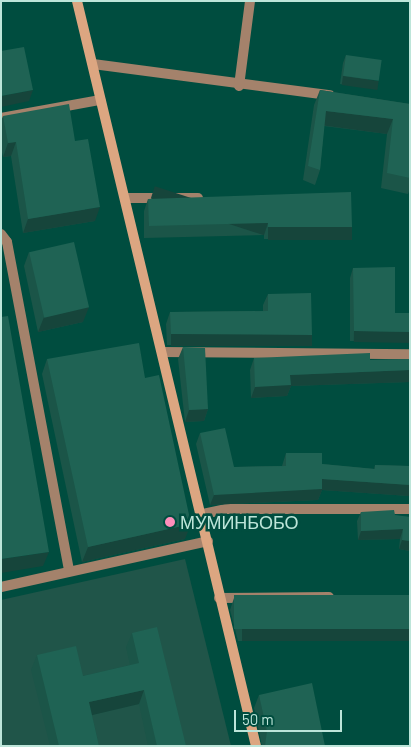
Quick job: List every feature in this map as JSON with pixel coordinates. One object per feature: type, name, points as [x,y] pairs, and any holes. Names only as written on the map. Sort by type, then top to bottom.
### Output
[{"type":"street","points":[[77,1],[100,100],[127,198],[162,352],[203,514],[219,598],[256,746]]},
{"type":"street","points":[[239,86],[250,1]]},
{"type":"street","points":[[93,64],[239,86],[347,97]]},
{"type":"street","points":[[1,118],[100,100]]},
{"type":"street","points":[[127,198],[207,198]]},
{"type":"street","points":[[1,234],[7,242],[68,571]]},
{"type":"street","points":[[162,352],[410,354]]},
{"type":"street","points":[[203,514],[226,510],[410,509]]},
{"type":"street","points":[[1,587],[208,541]]},
{"type":"street","points":[[219,598],[344,598]]},
{"type":"shaded area","points":[[185,559],[231,746],[1,746],[1,600]]},
{"type":"building","points":[[24,47],[33,90],[1,96],[1,51]]},
{"type":"building","points":[[346,55],[382,60],[379,81],[343,76]]},
{"type":"building","points":[[320,90],[410,104],[410,178],[387,173],[393,119],[326,111],[320,170],[308,166]]},
{"type":"building","points":[[69,104],[75,141],[88,139],[100,207],[28,219],[16,142],[8,143],[3,116]]},
{"type":"building","points":[[351,192],[352,227],[268,227],[268,223],[149,226],[148,199]]},
{"type":"building","points":[[74,242],[89,307],[44,318],[29,252]]},
{"type":"building","points":[[395,267],[395,313],[410,313],[410,332],[354,331],[353,268]]},
{"type":"building","points":[[311,293],[312,335],[171,334],[170,312],[268,311],[268,294]]},
{"type":"building","points":[[8,316],[49,552],[1,559],[1,317]]},
{"type":"building","points":[[139,343],[145,378],[159,375],[191,524],[88,547],[47,359]]},
{"type":"building","points":[[183,347],[205,348],[208,409],[189,410]]},
{"type":"building","points":[[370,353],[370,360],[410,359],[410,370],[290,375],[291,385],[255,387],[254,358]]},
{"type":"building","points":[[225,428],[234,467],[286,466],[286,453],[322,453],[322,464],[375,469],[375,465],[410,466],[410,485],[322,479],[322,489],[214,495],[200,433]]},
{"type":"building","points":[[394,510],[395,515],[410,517],[410,541],[402,540],[403,529],[361,531],[361,512]]},
{"type":"building","points":[[234,595],[410,595],[410,629],[234,629]]},
{"type":"building","points":[[157,627],[186,746],[157,746],[144,690],[89,702],[99,746],[59,746],[37,655],[76,646],[83,676],[139,663],[132,633]]},
{"type":"building","points":[[312,683],[325,746],[265,746],[267,731],[259,695]]},
{"type":"place","name":"МУМИНБОБО","points":[[170,522]]}]
